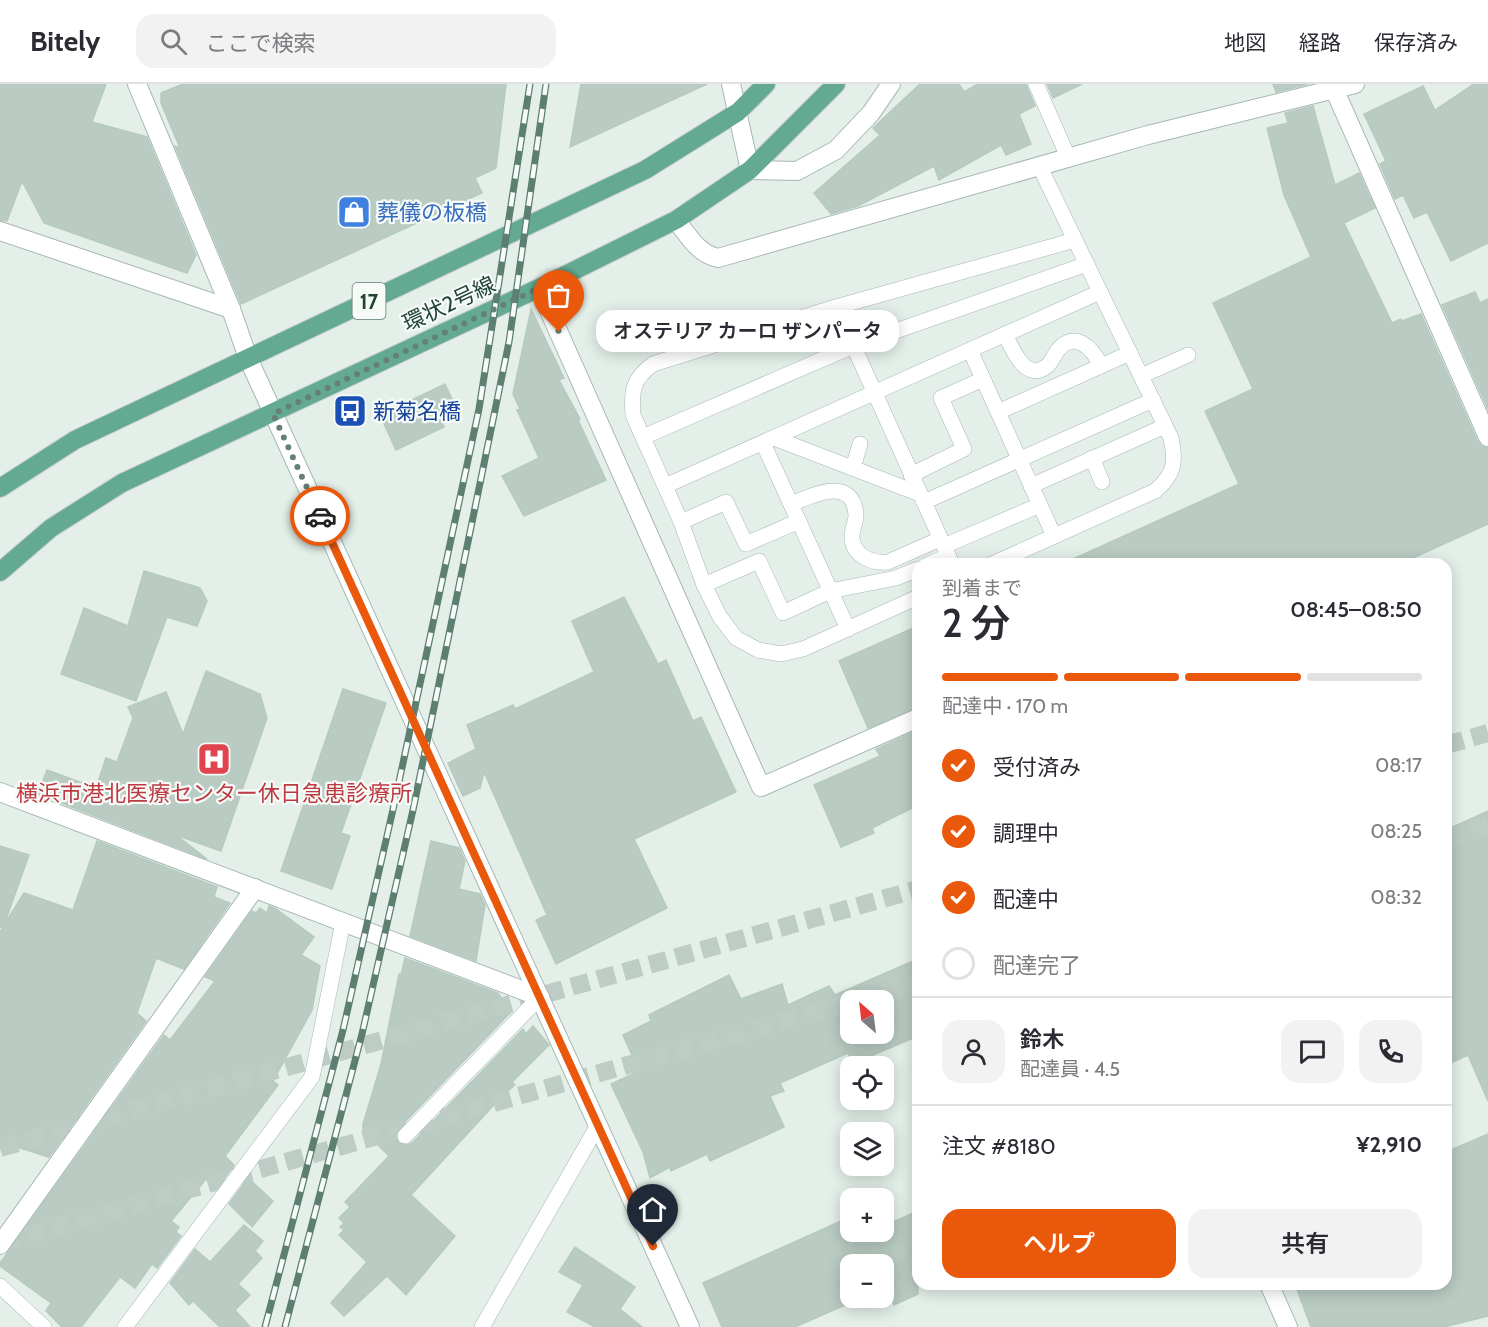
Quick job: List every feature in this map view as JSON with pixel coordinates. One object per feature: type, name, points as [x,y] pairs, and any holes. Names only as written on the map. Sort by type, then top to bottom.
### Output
[{"type":"main road","name":"環状2号線","points":[[0,488],[75,440],[645,170],[738,112],[766,84]]},
{"type":"main road","name":"環状2号線","points":[[0,572],[51,528],[112,489],[539,288],[676,220],[750,170],[836,84]]},
{"type":"street","points":[[137,84],[231,309],[248,358],[540,997],[597,1128],[690,1327]]},
{"type":"street","points":[[731,84],[750,170],[797,171],[836,150],[871,113],[891,84]]},
{"type":"street","points":[[676,220],[698,248],[708,256],[718,258],[1148,135],[1333,87],[1355,84]]},
{"type":"street","points":[[1333,87],[1488,436]]},
{"type":"street","points":[[0,231],[231,309]]},
{"type":"street","points":[[539,288],[761,787],[912,721]]},
{"type":"street","points":[[0,792],[540,997]]},
{"type":"street","points":[[0,1245],[255,888]]},
{"type":"street","points":[[1272,1290],[1288,1327]]},
{"type":"lane","points":[[1036,84],[1068,157]]},
{"type":"lane","points":[[1005,558],[1155,491],[1166,481],[1173,468],[1174,453],[1171,438],[1040,165]]},
{"type":"lane","points":[[912,600],[803,649],[781,654],[758,650],[736,638],[720,617],[704,585],[681,522],[633,415],[631,399],[634,385],[642,372],[653,364],[836,307],[1075,240]]},
{"type":"lane","points":[[643,437],[853,346],[1087,264]]},
{"type":"lane","points":[[665,486],[1100,292]]},
{"type":"lane","points":[[836,307],[946,551]]},
{"type":"lane","points":[[1005,334],[1019,362],[1027,368],[1042,369],[1049,365],[1059,349],[1068,343],[1077,341],[1092,350],[1101,366]]},
{"type":"lane","points":[[970,350],[1054,536]]},
{"type":"lane","points":[[998,412],[1130,353]]},
{"type":"lane","points":[[1142,376],[1188,355]]},
{"type":"lane","points":[[911,475],[964,449],[941,398],[983,379]]},
{"type":"lane","points":[[769,440],[853,468],[922,498],[1020,460],[1153,400]]},
{"type":"lane","points":[[1031,486],[1165,426]]},
{"type":"lane","points":[[769,440],[799,521],[848,629]]},
{"type":"lane","points":[[853,468],[860,444]]},
{"type":"lane","points":[[1092,458],[1102,482]]},
{"type":"lane","points":[[792,504],[827,490],[840,492],[848,497],[854,506],[856,517],[852,539],[863,556],[880,563],[946,551],[1040,505]]},
{"type":"lane","points":[[681,522],[726,502],[746,544],[799,521]]},
{"type":"lane","points":[[704,585],[759,561],[783,613],[830,591],[896,578],[912,571]]},
{"type":"lane","points":[[125,1327],[312,1077],[343,922]]},
{"type":"lane","points":[[405,1136],[540,997]]},
{"type":"lane","points":[[482,1327],[597,1128]]},
{"type":"lane","points":[[0,1287],[44,1327]]},
{"type":"building","points":[[0,84],[106,84],[92,122],[147,137],[196,255],[187,273],[44,223],[22,181],[7,221],[0,220]]},
{"type":"building","points":[[183,84],[506,84],[496,168],[475,178],[482,193],[241,304],[175,146],[180,148],[161,103],[161,93]]},
{"type":"building","points":[[581,84],[707,84],[570,147]]},
{"type":"building","points":[[920,84],[959,84],[964,92],[978,84],[1026,84],[1035,106],[1019,114],[1031,144],[1006,155],[1001,145],[939,180],[934,166],[858,206],[831,214],[814,193],[880,135],[873,128]]},
{"type":"building","points":[[1047,84],[1082,84],[1053,98]]},
{"type":"building","points":[[1273,84],[1308,84],[1276,92]]},
{"type":"building","points":[[1474,84],[1488,84],[1488,243],[1451,261],[1427,212],[1414,218],[1403,195],[1395,199],[1380,164],[1386,161],[1364,114],[1423,86],[1435,110]]},
{"type":"building","points":[[1313,106],[1335,185],[1359,173],[1375,208],[1344,223],[1392,323],[1421,314],[1478,442],[1488,448],[1488,524],[1415,558],[1075,558],[1239,484],[1205,411],[1253,389],[1213,303],[1311,257],[1284,195],[1267,128],[1288,123],[1285,113]]},
{"type":"building","points":[[1475,292],[1480,303],[1488,299],[1488,409],[1442,305]]},
{"type":"building","points":[[531,309],[564,378],[559,380],[580,419],[578,420],[606,480],[524,516],[502,476],[539,458],[517,410],[520,409],[513,394]]},
{"type":"building","points":[[445,384],[455,406],[438,415],[444,427],[396,450],[380,415]]},
{"type":"building","points":[[144,571],[200,588],[207,601],[197,626],[167,617],[136,701],[61,674],[84,608],[128,626]]},
{"type":"building","points":[[624,597],[658,664],[666,660],[693,721],[701,717],[736,792],[634,839],[667,908],[556,964],[536,920],[547,915],[484,772],[480,788],[463,796],[448,763],[476,749],[467,725],[513,705],[515,709],[594,672],[572,621]]},
{"type":"building","points":[[912,629],[912,710],[868,728],[839,661]]},
{"type":"building","points":[[206,671],[260,694],[267,718],[221,851],[176,835],[207,859],[38,794],[47,770],[96,788],[106,758],[117,762],[133,718],[128,707],[166,692],[183,734]]},
{"type":"building","points":[[343,689],[386,703],[341,833],[350,836],[332,889],[281,871]]},
{"type":"building","points":[[912,733],[912,808],[872,828],[874,833],[841,847],[814,785],[880,756],[876,749]]},
{"type":"building","points":[[1488,811],[1488,1101],[1468,1055],[1452,1062],[1452,827]]},
{"type":"building","points":[[97,841],[217,887],[214,897],[230,903],[184,969],[156,958],[137,1013],[146,1021],[49,1157],[14,1146],[15,1144],[0,1138],[0,932],[3,927],[0,927],[0,846],[29,855],[4,925],[24,893],[73,910]]},
{"type":"building","points":[[431,841],[459,848],[465,861],[459,889],[480,894],[485,905],[476,961],[410,936]]},
{"type":"building","points":[[269,906],[314,937],[301,955],[320,966],[312,1010],[273,1081],[278,1085],[225,1156],[234,1165],[216,1190],[206,1179],[171,1221],[179,1227],[176,1232],[181,1236],[157,1268],[152,1264],[135,1288],[120,1277],[81,1327],[62,1327],[46,1311],[51,1303],[0,1266],[0,1263],[164,1035],[170,1040],[215,981],[205,977],[252,911],[256,913],[260,908],[267,913]]},
{"type":"building","points":[[405,958],[498,993],[511,1012],[398,1129],[396,1138],[399,1143],[407,1145],[412,1143],[523,1029],[526,1034],[533,1026],[549,1045],[512,1082],[515,1085],[503,1095],[411,1195],[455,1236],[406,1295],[387,1276],[344,1316],[331,1303],[367,1262],[339,1235],[344,1230],[340,1227],[344,1223],[339,1218],[350,1207],[345,1202],[389,1156],[363,1130],[363,1124],[381,1064],[399,974],[401,975]]},
{"type":"building","points":[[912,962],[912,1039],[871,1056],[849,1056],[848,1053],[780,1083],[784,1091],[770,1096],[784,1127],[710,1161],[707,1154],[671,1171],[670,1167],[650,1178],[643,1152],[611,1084],[639,1071],[623,1035],[651,1021],[649,1015],[729,975],[741,999],[782,984],[788,1005],[829,986],[835,995],[840,993],[840,1044],[894,1044],[894,990],[847,990]]},
{"type":"building","points":[[1488,1134],[1488,1316],[1444,1327],[1311,1327],[1297,1290],[1452,1290],[1452,1149]]},
{"type":"building","points":[[248,1178],[273,1201],[252,1227],[229,1204]]},
{"type":"building","points":[[912,1214],[912,1290],[918,1290],[918,1294],[894,1305],[894,1254],[840,1254],[840,1307],[795,1327],[722,1327],[703,1283],[840,1221],[840,1242],[894,1242],[894,1222]]},
{"type":"building","points":[[244,1225],[263,1241],[255,1251],[262,1258],[238,1284],[250,1295],[235,1310],[250,1327],[220,1327],[193,1301],[189,1305],[170,1283],[195,1249],[210,1262]]},
{"type":"building","points":[[575,1247],[635,1287],[620,1309],[642,1327],[595,1327],[567,1312],[583,1285],[559,1272]]},
{"type":"tunnel","points":[[1452,743],[1488,733]]},
{"type":"tunnel","points":[[1452,836],[1488,827]]},
{"type":"tunnel","points":[[0,1148],[912,891]]},
{"type":"tunnel","points":[[893,990],[912,985]]},
{"type":"tunnel","points":[[0,1243],[840,1005]]},
{"type":"railway","points":[[265,1327],[343,1030],[479,409],[530,84]]},
{"type":"railway","points":[[285,1327],[362,1034],[413,810],[509,342],[546,84]]},
{"type":"way so far","points":[[320,516],[273,414],[539,288],[559,332]]},
{"type":"place","name":"葬儀の板橋","points":[[354,212]]},
{"type":"place","name":"オステリア カーロ ザンパータ","points":[[559,332]]},
{"type":"place","name":"新菊名橋","points":[[350,411]]},
{"type":"place","name":"横浜市港北医療センター休日急患診療所","points":[[214,759]]},
{"type":"route","points":[[320,516],[540,997],[597,1128],[653,1246]]}]
